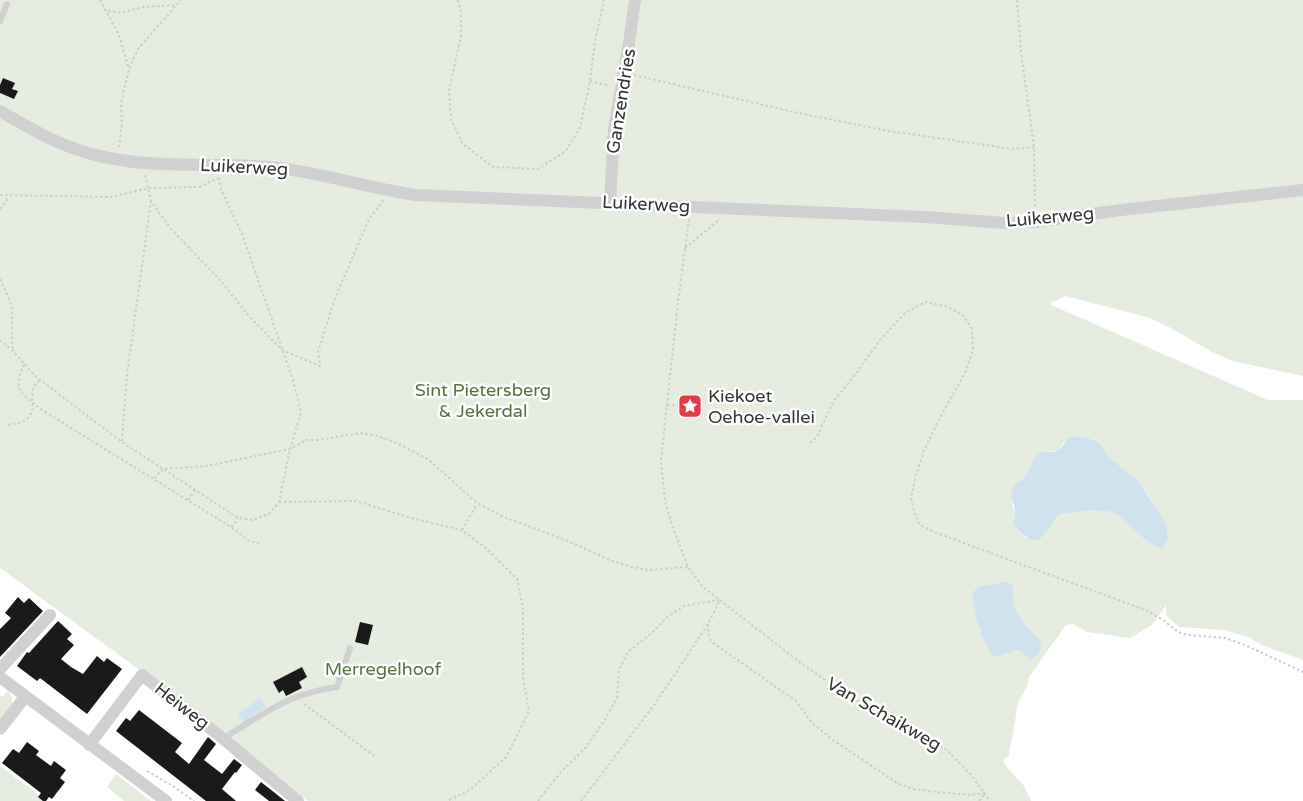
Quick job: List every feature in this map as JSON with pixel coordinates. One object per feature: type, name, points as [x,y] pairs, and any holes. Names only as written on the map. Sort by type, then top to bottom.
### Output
[{"type":"street","name":"Ganzendries","points":[[610,202],[612,147],[635,0]]},
{"type":"street","name":"Luikerweg","points":[[0,111],[50,140],[83,152],[117,159],[147,163],[268,167],[307,172],[416,195],[610,202],[925,217],[1005,223],[1034,222],[1122,210],[1303,190]]},
{"type":"street","points":[[0,669],[50,615]]},
{"type":"street","name":"Heiweg","points":[[89,745],[142,675],[226,736],[298,801]]},
{"type":"street","points":[[0,677],[166,801]]},
{"type":"street","points":[[0,728],[25,697]]},
{"type":"lane","points":[[0,21],[7,4]]},
{"type":"lane","points":[[226,736],[294,697],[315,690],[337,687],[350,648]]},
{"type":"path","points":[[100,0],[119,35],[129,69]]},
{"type":"path","points":[[117,159],[122,132],[121,103],[129,69],[138,49],[181,0]]},
{"type":"path","points":[[458,0],[461,14],[461,36],[449,90],[451,119],[463,144],[493,167],[538,169],[566,151],[580,127],[604,0]]},
{"type":"path","points":[[1017,0],[1021,52],[1034,147],[1034,222]]},
{"type":"path","points":[[106,11],[122,13],[143,7],[176,5]]},
{"type":"path","points":[[624,73],[798,113],[889,131],[1014,149],[1034,147]]},
{"type":"path","points":[[590,81],[621,88]]},
{"type":"path","points":[[0,196],[112,197],[148,188],[198,186],[218,178],[221,189],[242,234],[301,412],[290,449],[279,502],[269,514],[252,520],[238,518],[122,442],[41,380],[0,340]]},
{"type":"path","points":[[122,442],[127,374],[151,201],[148,188]]},
{"type":"path","points":[[151,201],[170,228],[282,350],[320,366],[318,352],[336,298],[369,219],[391,191]]},
{"type":"path","points":[[0,209],[9,196]]},
{"type":"path","name":"Van Schaikweg","points":[[690,206],[661,460],[665,501],[688,567],[703,587],[806,667],[865,706],[947,750],[972,776],[990,801]]},
{"type":"path","points":[[684,248],[701,237],[731,209]]},
{"type":"path","points":[[0,280],[9,298],[12,310],[10,337],[13,351]]},
{"type":"path","points":[[810,443],[816,437],[834,400],[880,340],[904,313],[925,302],[945,306],[963,315],[972,329],[973,350],[965,373],[936,424],[916,475],[911,498],[915,515],[920,525],[934,532],[1148,611],[1178,632],[1188,635],[1225,638],[1245,645],[1303,672]]},
{"type":"path","points":[[24,364],[19,376],[19,392],[42,410],[154,478],[231,527],[249,541],[260,544]]},
{"type":"path","points":[[8,425],[26,420],[33,410],[32,389],[35,383],[41,380]]},
{"type":"path","points":[[667,405],[685,406]]},
{"type":"path","points":[[154,478],[163,469],[206,466],[290,449],[306,440],[318,440],[360,433],[378,436],[399,444],[429,460],[478,503],[504,517],[619,563],[649,570],[688,567]]},
{"type":"path","points":[[188,500],[195,490]]},
{"type":"path","points":[[279,502],[356,501],[411,518],[462,530],[487,548],[517,579],[523,608],[523,678],[529,711],[506,756],[470,790],[447,801]]},
{"type":"path","points":[[462,530],[478,503]]},
{"type":"path","points":[[231,527],[238,518]]},
{"type":"path","points":[[581,801],[655,704],[708,624],[719,600]]},
{"type":"path","points":[[538,801],[561,772],[586,747],[618,698],[619,670],[628,652],[654,631],[667,617],[684,606],[719,600]]},
{"type":"path","points":[[708,624],[709,637],[712,642],[796,701],[812,723],[833,740],[897,783],[913,789],[936,792],[970,795],[985,793]]},
{"type":"path","points":[[294,697],[376,757]]},
{"type":"path","points":[[979,801],[985,793]]},
{"type":"green space","name":"Sint Pietersberg & Jekerdal","points":[[0,0],[1303,0],[1303,376],[1233,361],[1212,352],[1169,327],[1147,317],[1065,296],[1049,304],[1268,400],[1303,400],[1303,660],[1262,645],[1248,637],[1225,630],[1179,627],[1166,615],[1166,605],[1152,625],[1130,638],[1087,632],[1073,624],[1066,625],[1029,677],[1028,684],[1018,703],[1009,755],[1003,760],[1005,765],[1024,786],[1031,801],[308,801],[141,671],[0,568]],"holes":[[[1075,436],[1097,443],[1149,495],[1168,539],[1162,550],[1144,539],[1120,516],[1111,512],[1093,510],[1060,514],[1044,535],[1026,538],[1016,528],[1013,521],[1015,512],[1012,505],[1018,482],[1050,452],[1058,450],[1065,441]]]},
{"type":"green space","points":[[8,690],[12,703],[0,724],[0,695],[3,697]]},
{"type":"green space","points":[[0,766],[47,801],[0,801]]},
{"type":"green space","points":[[116,774],[151,801],[124,801],[107,787]]},
{"type":"water","points":[[1075,436],[1088,438],[1099,443],[1109,457],[1140,483],[1166,524],[1168,539],[1162,550],[1144,539],[1120,516],[1111,512],[1093,510],[1060,514],[1044,535],[1037,540],[1027,538],[1015,526],[1013,522],[1015,509],[1012,497],[1014,487],[1027,473],[1039,453],[1056,451],[1068,439]]},
{"type":"water","points":[[1007,582],[1013,587],[1016,611],[1040,640],[1039,652],[1031,660],[1021,651],[1017,650],[995,657],[987,645],[979,626],[974,607],[973,592],[980,586]]},
{"type":"water","points":[[260,698],[266,707],[244,722],[238,714]]},
{"type":"building","points":[[3,78],[15,83],[12,89],[18,91],[14,99],[0,93],[0,85]]},
{"type":"building","points":[[18,597],[24,603],[29,598],[43,611],[0,657],[0,629],[11,618],[5,613]]},
{"type":"building","points":[[58,621],[72,634],[67,639],[74,645],[61,659],[71,667],[83,674],[97,656],[104,662],[107,658],[122,669],[87,714],[40,678],[37,681],[17,666],[27,652],[29,653]]},
{"type":"building","points":[[360,622],[373,625],[368,645],[355,642]]},
{"type":"building","points":[[302,667],[307,677],[299,682],[302,688],[286,696],[283,690],[279,693],[273,682]]},
{"type":"building","points":[[139,710],[182,743],[175,752],[189,764],[208,737],[216,744],[204,760],[222,774],[234,759],[242,765],[222,789],[236,801],[206,801],[116,731],[126,718],[130,721]]},
{"type":"building","points":[[27,742],[39,751],[36,755],[51,766],[54,761],[66,770],[60,778],[65,782],[52,799],[49,797],[46,801],[43,801],[38,797],[41,793],[2,763],[13,749],[19,753]]},
{"type":"building","points":[[261,782],[285,801],[269,801],[255,790]]},
{"type":"place","name":"Kiekoet Oehoe-vallei","points":[[690,406]]},
{"type":"park label","name":"Merregelhoof","points":[[383,669]]}]
